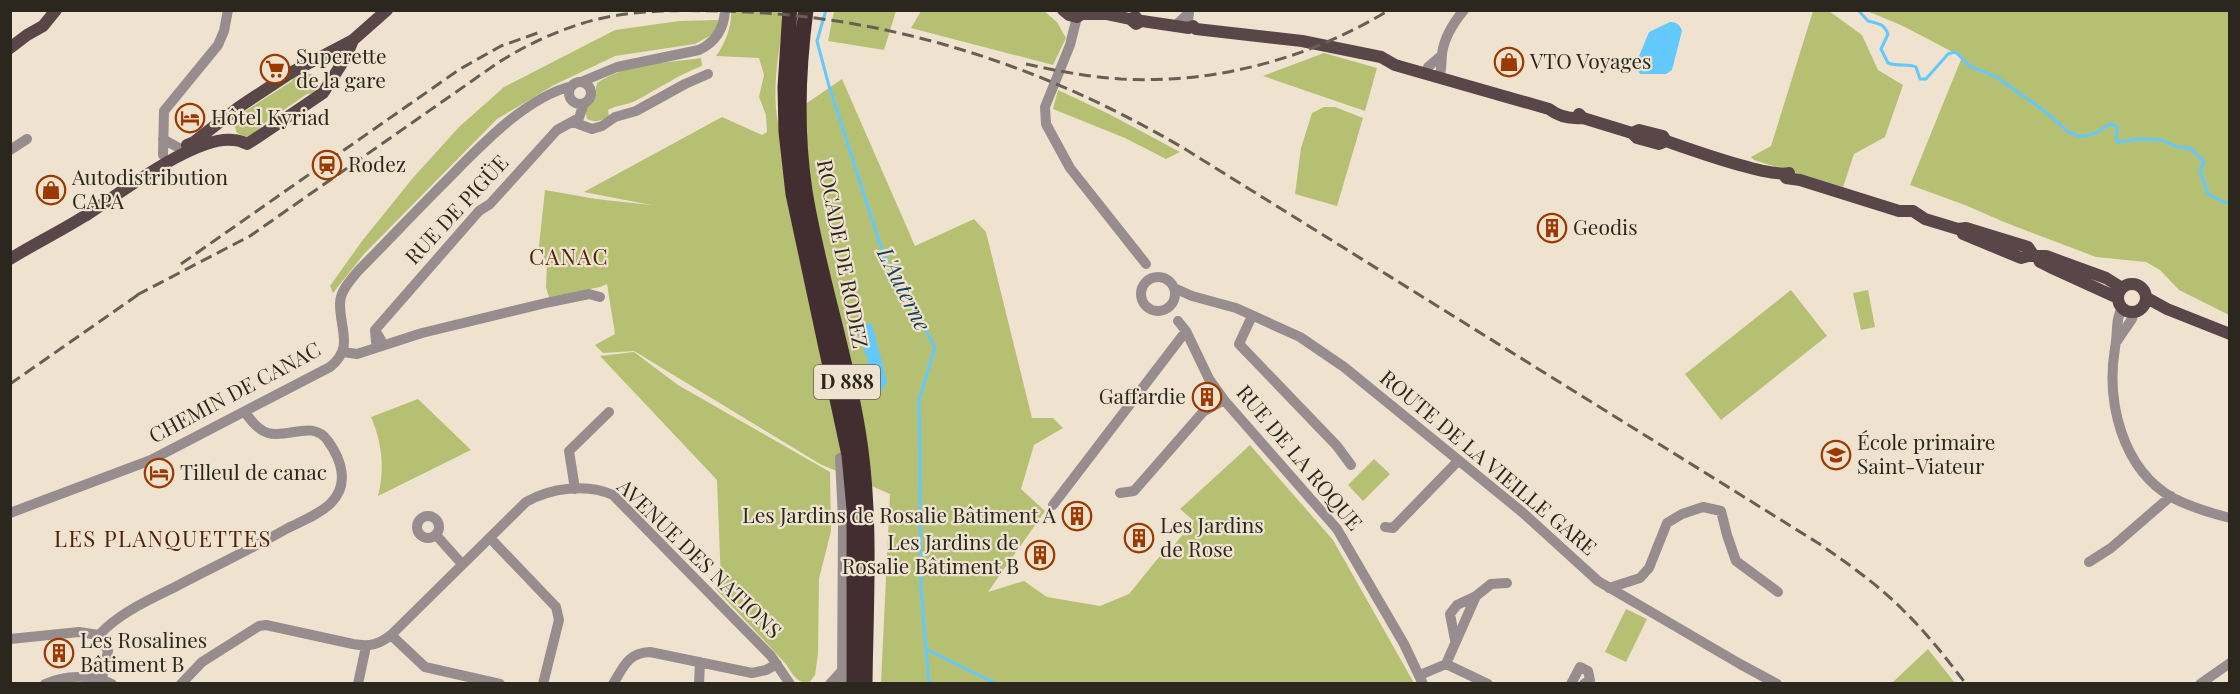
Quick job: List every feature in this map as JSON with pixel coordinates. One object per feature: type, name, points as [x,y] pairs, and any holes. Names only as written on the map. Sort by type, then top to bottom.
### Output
[{"type":"highway","name":"ROCADE DE RODEZ","points":[[790,10],[785,87],[786,132],[793,194],[849,455],[854,509],[854,684]]},
{"type":"highway","name":"ROCADE DE RODEZ","points":[[806,10],[800,74],[800,141],[805,190],[814,239],[858,429],[864,475],[866,684]]},
{"type":"highway","points":[[805,255],[805,278],[825,371],[840,458]]},
{"type":"main road","points":[[40,240],[79,210],[163,155],[194,142],[239,107],[292,72],[353,40],[387,10]]},
{"type":"main road","points":[[1075,13],[1104,12],[1136,20],[1302,41],[1549,109],[1556,107],[1577,112],[1583,118],[1632,133],[1639,130],[1663,136],[1666,141],[1707,155],[1784,175],[1788,173],[1797,176],[1800,180],[1899,211],[1911,219],[1925,219],[1958,229],[1961,233],[2021,258],[2046,256],[2106,278],[2131,302],[2167,309],[2229,334]]},
{"type":"main road","points":[[10,48],[27,35],[40,19],[54,13]]},
{"type":"main road","points":[[11,255],[82,218],[161,165],[190,151],[221,140],[233,140],[247,144],[255,139],[322,93],[346,57],[353,40]]},
{"type":"street","points":[[163,155],[164,111],[218,45],[228,10]]},
{"type":"street","points":[[581,103],[572,100],[578,88],[617,67],[709,46],[722,30],[725,10]]},
{"type":"street","points":[[1439,78],[1443,67],[1442,55],[1455,21],[1464,10]]},
{"type":"street","points":[[1187,27],[1189,12]]},
{"type":"street","points":[[1075,13],[1070,45],[1045,107],[1046,124],[1070,168],[1146,264],[1159,277],[1168,280],[1174,297],[1160,312],[1149,310],[1142,301],[1141,291],[1145,283],[1146,264]]},
{"type":"street","points":[[1426,74],[1428,67],[1442,55]]},
{"type":"street","points":[[578,88],[589,98],[581,103],[573,122],[592,129],[602,126],[615,117],[636,111],[708,74]]},
{"type":"street","name":"CHEMIN DE CANAC","points":[[10,513],[151,460],[330,367],[339,360],[343,352],[344,336],[340,303],[345,286],[475,152],[510,121],[533,104],[555,92],[578,88]]},
{"type":"street","name":"RUE DE PIGÜE","points":[[380,346],[381,340],[375,330],[479,211],[490,204],[557,130],[573,122]]},
{"type":"street","points":[[10,150],[27,139]]},
{"type":"street","points":[[163,139],[179,148]]},
{"type":"street","points":[[1145,283],[1159,277]]},
{"type":"street","points":[[343,352],[357,354],[422,333],[544,303],[589,294],[600,297]]},
{"type":"street","name":"ROUTE DE LA VIEILLE GARE","points":[[1174,297],[1187,294],[1217,301],[1300,337],[1344,368],[1522,512],[1609,588],[1777,684]]},
{"type":"street","name":"RUE DE LA ROQUE","points":[[1174,297],[1178,321]]},
{"type":"street","points":[[2131,302],[2116,328],[2113,362],[2112,384],[2117,420],[2124,440],[2142,469],[2171,496],[2193,507],[2229,518]]},
{"type":"street","name":"RUE DE LA ROQUE","points":[[1160,312],[1178,321],[1186,331],[1209,379],[1224,400],[1337,528],[1404,644],[1421,679]]},
{"type":"street","points":[[1252,316],[1239,344],[1352,465]]},
{"type":"street","points":[[1053,505],[1186,331]]},
{"type":"street","points":[[1120,493],[1134,491],[1203,412],[1224,400]]},
{"type":"street","points":[[99,635],[110,623],[144,603],[273,536],[332,502],[341,484],[342,468],[322,434],[312,430],[269,434],[256,426],[245,412]]},
{"type":"street","points":[[575,489],[569,451],[609,412]]},
{"type":"street","points":[[840,458],[843,519],[842,684]]},
{"type":"street","points":[[1385,527],[1393,528],[1458,461]]},
{"type":"street","name":"AVENUE DES NATIONS","points":[[181,684],[202,662],[259,626],[266,625],[367,646],[377,644],[391,635],[525,502],[536,496],[575,489],[601,490],[612,495],[777,664],[790,684]]},
{"type":"street","points":[[2089,562],[2111,548],[2171,496]]},
{"type":"street","points":[[1609,588],[1640,578],[1648,568],[1667,523],[1682,514],[1703,507],[1721,511],[1736,561],[1778,592]]},
{"type":"street","points":[[436,535],[462,564]]},
{"type":"street","points":[[490,538],[556,607],[559,620],[543,684]]},
{"type":"street","points":[[1456,640],[1450,614],[1457,605],[1476,596],[1491,585],[1508,583]]},
{"type":"street","points":[[1421,679],[1446,664],[1476,596]]},
{"type":"street","points":[[10,639],[79,632],[99,635]]},
{"type":"street","points":[[45,684],[59,678],[107,681],[108,651],[99,635]]},
{"type":"street","points":[[391,635],[424,667],[500,684]]},
{"type":"street","points":[[358,684],[365,651]]},
{"type":"street","points":[[613,684],[628,660],[638,653],[650,652],[752,673],[766,670],[777,664]]},
{"type":"street","points":[[699,684],[700,662]]},
{"type":"street","points":[[2200,684],[2229,663]]},
{"type":"street","points":[[1446,664],[1488,684]]},
{"type":"street","points":[[1571,684],[1575,664],[1588,671],[1587,682]]},
{"type":"street","points":[[830,684],[842,671]]},
{"type":"green space","points":[[731,11],[785,11],[775,95],[778,123],[842,79],[915,246],[974,219],[986,232],[1032,418],[1053,418],[1063,428],[1034,445],[1021,489],[1045,511],[988,592],[1024,581],[1047,597],[1100,606],[1129,594],[1159,557],[1165,556],[1194,521],[1180,509],[1250,445],[1333,540],[1414,683],[881,683],[890,494],[820,464],[634,351],[603,353],[595,345],[615,334],[607,284],[549,297],[546,287],[547,264],[539,246],[545,190],[651,205],[584,192],[722,117],[762,135],[767,132],[766,115],[759,97],[764,75],[759,58],[716,56],[727,35]]},
{"type":"green space","points":[[834,11],[896,11],[884,50],[828,41]]},
{"type":"green space","points":[[921,11],[1044,11],[1057,22],[1066,38],[1053,65],[911,28]]},
{"type":"green space","points":[[1813,11],[1829,11],[1862,35],[1878,70],[1903,85],[1885,137],[1854,154],[1843,187],[1754,160],[1751,157],[1771,146]]},
{"type":"green space","points":[[1867,11],[2229,11],[2229,315],[2179,290],[2160,270],[2146,262],[2096,257],[1910,185],[1962,57],[1903,26]]},
{"type":"green space","points":[[718,20],[717,32],[695,44],[615,56],[554,85],[497,119],[364,254],[333,293],[330,286],[362,241],[412,179],[459,127],[504,87],[615,30],[679,21]]},
{"type":"green space","points":[[1324,53],[1377,68],[1365,111],[1263,76]]},
{"type":"green space","points":[[701,58],[702,66],[635,101],[608,110],[609,116],[606,118],[596,121],[587,119],[585,109],[594,100],[597,83],[609,76],[648,65]]},
{"type":"green space","points":[[303,72],[311,74],[317,80],[317,93],[307,94],[247,138],[237,133],[233,121],[239,111],[244,112],[292,81],[294,75]]},
{"type":"green space","points":[[1058,90],[1180,152],[1166,159],[1125,138],[1053,109]]},
{"type":"green space","points":[[1324,107],[1335,107],[1363,118],[1337,206],[1295,194],[1301,148],[1312,113]]},
{"type":"green space","points":[[1791,290],[1827,336],[1721,420],[1685,374]]},
{"type":"green space","points":[[1868,290],[1875,327],[1861,330],[1853,293]]},
{"type":"green space","points":[[634,352],[678,385],[830,472],[831,531],[819,579],[818,654],[815,675],[809,683],[795,677],[785,663],[715,588],[721,582],[717,480],[600,356]]},
{"type":"green space","points":[[418,399],[471,450],[378,496],[381,456],[378,436],[371,417]]},
{"type":"green space","points":[[1374,459],[1390,474],[1363,501],[1348,485]]},
{"type":"green space","points":[[1626,609],[1647,619],[1626,662],[1605,652]]},
{"type":"green space","points":[[1928,649],[1955,683],[1892,683]]},
{"type":"water","points":[[1670,22],[1678,24],[1682,31],[1672,70],[1666,74],[1640,74],[1635,66],[1649,32]]},
{"type":"water","points":[[861,323],[872,324],[887,382],[882,390],[874,386],[857,332]]},
{"type":"waterway","name":"L'Auterne","points":[[826,10],[817,41],[829,86],[884,256],[935,347],[919,400],[921,589],[929,684]]},
{"type":"waterway","points":[[1858,10],[1868,21],[1880,24],[1886,30],[1888,34],[1881,49],[1888,63],[1916,67],[1920,79],[1926,79],[1948,54],[1955,52],[1970,66],[1998,78],[2072,133],[2080,136],[2088,135],[2110,124],[2117,127],[2118,142],[2140,139],[2162,140],[2177,147],[2190,148],[2204,162],[2200,170],[2208,194],[2230,203]]},
{"type":"waterway","points":[[926,649],[997,684]]},
{"type":"railway","points":[[1026,64],[1121,79],[1191,77],[1226,72],[1294,55],[1327,42],[1389,10]]},
{"type":"railway","points":[[137,295],[250,236],[499,62],[557,32],[594,20],[625,14],[656,11],[704,11],[782,14],[843,22],[903,34],[1019,69],[1076,92],[1185,149],[1818,543],[1862,574],[1911,618],[1966,684]]},
{"type":"railway","points":[[181,264],[460,69],[501,46],[543,31]]},
{"type":"railway","points":[[10,384],[142,292]]},
{"type":"place","name":"VTO Voyages","points":[[1509,62]]},
{"type":"place","name":"Superette de la gare","points":[[275,69]]},
{"type":"place","name":"Hôtel Kyriad","points":[[190,118]]},
{"type":"place","name":"Rodez","points":[[327,165]]},
{"type":"place","name":"Autodistribution CAPA","points":[[51,190]]},
{"type":"place","name":"Geodis","points":[[1552,228]]},
{"type":"place","name":"Gaffardie","points":[[1207,397]]},
{"type":"place","name":"École primaire Saint-Viateur","points":[[1836,455]]},
{"type":"place","name":"Tilleul de canac","points":[[159,473]]},
{"type":"place","name":"Les Jardins de Rosalie Bâtiment A","points":[[1077,516]]},
{"type":"place","name":"Les Jardins de Rose","points":[[1139,538]]},
{"type":"place","name":"Les Jardins de Rosalie Bâtiment B","points":[[1040,555]]},
{"type":"place","name":"Les Rosalines Bâtiment B","points":[[59,653]]},
{"type":"district","name":"CANAC","points":[[569,257]]},
{"type":"district","name":"LES PLANQUETTES","points":[[163,539]]}]
